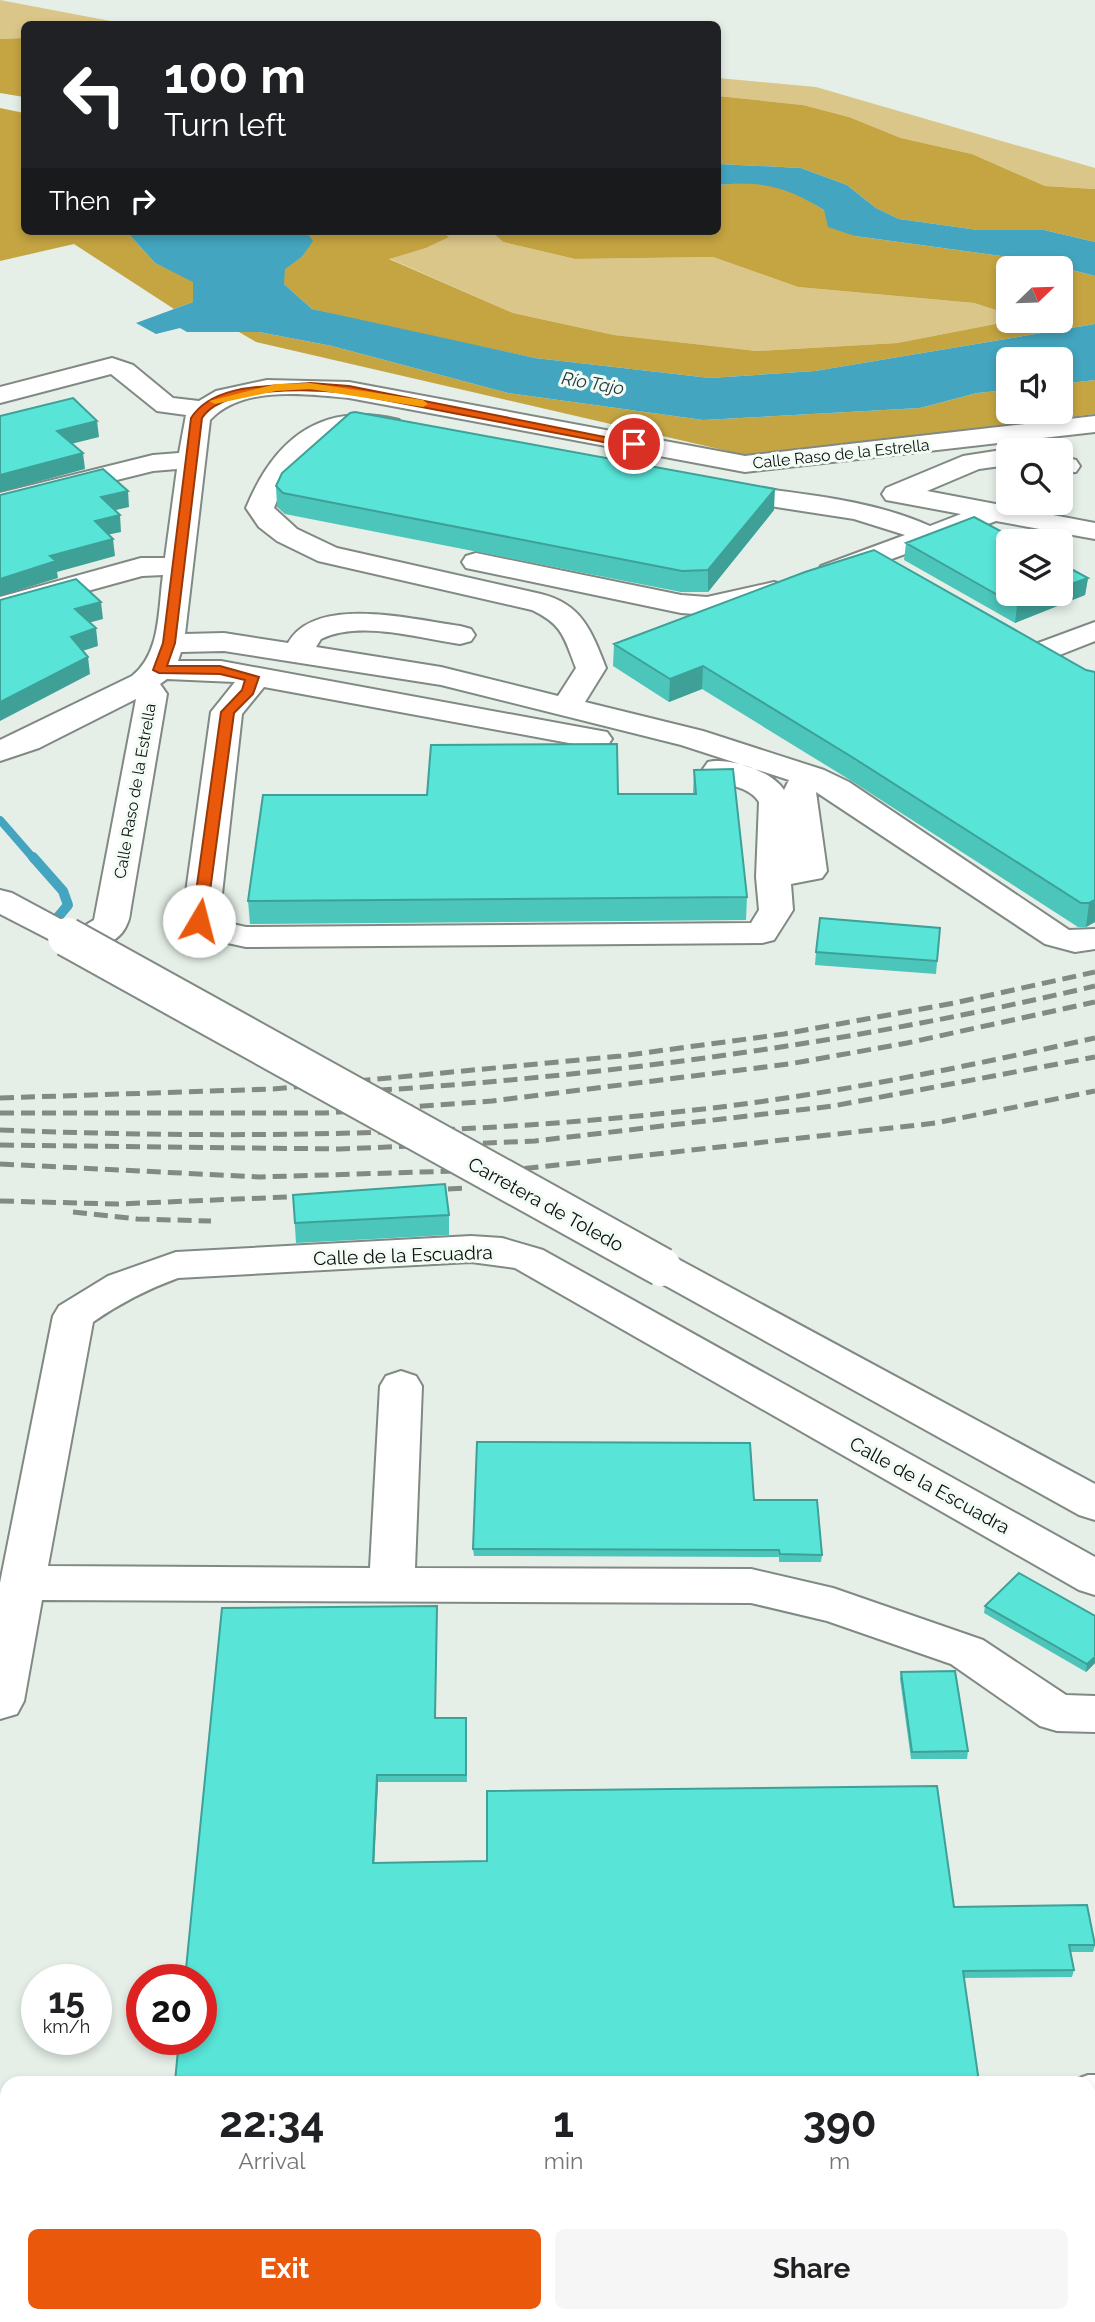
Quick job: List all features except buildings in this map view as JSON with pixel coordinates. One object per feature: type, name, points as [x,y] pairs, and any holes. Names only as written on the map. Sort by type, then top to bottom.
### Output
[{"type":"street","points":[[0,395],[112,366],[124,370],[166,405],[203,409]]},
{"type":"street","name":"Calle Raso de la Estrella","points":[[73,941],[110,925],[138,786],[157,665],[180,566],[197,418],[203,409],[217,400],[276,388],[310,386],[349,390],[745,464],[1095,424]]},
{"type":"street","points":[[412,430],[352,422],[324,429],[281,468],[260,508],[269,521],[287,535],[328,555],[541,603],[564,613],[575,623],[591,668],[567,707]]},
{"type":"street","points":[[825,506],[900,494],[973,462],[996,459]]},
{"type":"street","points":[[0,501],[153,463],[193,460]]},
{"type":"street","points":[[692,485],[825,506],[910,526],[928,535]]},
{"type":"street","points":[[900,494],[1095,531]]},
{"type":"street","points":[[287,535],[307,530],[325,530],[681,604],[707,606],[793,586],[993,512]]},
{"type":"street","points":[[872,557],[908,578]]},
{"type":"street","points":[[0,606],[141,567],[180,566]]},
{"type":"street","points":[[299,652],[309,634],[330,624],[364,624],[460,635]]},
{"type":"street","points":[[1095,631],[1049,651],[1095,649]]},
{"type":"street","points":[[0,751],[28,741],[157,665],[224,642],[442,676],[692,738],[813,777],[838,789],[1057,937],[1075,942],[1095,939]]},
{"type":"street","points":[[157,665],[220,670],[645,749],[732,772],[766,787],[775,802],[775,910],[762,933],[246,937],[207,929],[199,921],[227,712],[248,691],[252,677]]},
{"type":"street","points":[[773,877],[810,871],[799,798],[801,786],[813,777]]},
{"type":"street","name":"Carretera de Toledo","points":[[0,900],[1095,1504]]},
{"type":"street","name":"Calle de la Escuadra","points":[[0,1701],[74,1316],[102,1295],[146,1273],[176,1265],[471,1249],[502,1251],[529,1259],[1095,1578]]},
{"type":"street","points":[[391,1584],[401,1386]]},
{"type":"street","points":[[24,1583],[751,1586],[833,1605],[967,1652],[1057,1713],[1095,1714]]},
{"type":"shaded area","points":[[0,0],[110,21],[21,21],[21,38],[0,39]]},
{"type":"shaded area","points":[[21,38],[21,96],[0,93],[0,39]]},
{"type":"shaded area","points":[[721,78],[816,87],[1095,168],[1095,189],[1045,186],[972,154],[901,138],[849,117],[803,105],[721,96]]},
{"type":"shaded area","points":[[721,96],[803,105],[849,117],[901,138],[972,154],[1045,186],[1095,189],[1095,242],[1044,230],[978,230],[899,219],[876,208],[847,185],[801,168],[721,164]]},
{"type":"shaded area","points":[[0,108],[21,112],[21,235],[130,235],[155,263],[193,281],[193,302],[174,309],[74,244],[0,261]]},
{"type":"shaded area","points":[[752,182],[792,190],[824,210],[855,236],[1001,256],[996,256],[996,310],[974,303],[798,287],[713,257],[575,259],[503,242],[495,235],[721,235],[721,185]]},
{"type":"shaded area","points":[[308,235],[446,235],[449,237],[426,248],[389,259],[513,313],[614,335],[757,351],[897,343],[996,324],[996,333],[1041,333],[815,371],[710,378],[535,358],[312,309],[284,284],[284,269],[302,257],[312,241]]},
{"type":"shaded area","points":[[445,235],[495,235],[503,242],[575,259],[713,257],[798,287],[974,303],[996,310],[996,324],[897,343],[757,351],[614,335],[513,313],[388,258],[426,248],[448,237]]},
{"type":"shaded area","points":[[1073,270],[1095,276],[1095,324],[1073,328]]},
{"type":"shaded area","points":[[239,332],[259,332],[332,346],[508,393],[703,420],[920,408],[977,393],[996,391],[996,424],[1013,424],[749,456],[256,342]]},
{"type":"shaded area","points":[[1095,380],[1095,414],[1073,417],[1073,383]]},
{"type":"water","points":[[721,164],[801,168],[847,185],[876,208],[899,219],[978,230],[1044,230],[1095,242],[1095,276],[1073,270],[1073,256],[1001,256],[855,236],[828,227],[824,210],[797,195],[761,185],[721,185]]},
{"type":"water","name":"Río Tajo","points":[[130,235],[309,235],[313,241],[302,257],[285,269],[284,284],[312,309],[535,358],[710,378],[815,371],[1041,333],[1073,333],[1073,328],[1095,324],[1095,380],[1073,383],[1073,347],[996,347],[996,391],[977,393],[920,408],[703,420],[508,393],[332,346],[259,332],[187,332],[180,328],[156,334],[136,323],[193,302],[193,282],[155,263]]},
{"type":"waterway","points":[[0,820],[34,859]]},
{"type":"waterway","points":[[33,857],[63,891],[68,905],[58,917]]},
{"type":"railway","points":[[0,1098],[273,1089],[621,1056],[784,1034],[954,1003],[1095,972]]},
{"type":"railway","points":[[315,1094],[512,1080],[707,1058],[901,1027],[1095,986]]},
{"type":"railway","points":[[0,1113],[324,1113],[492,1101],[789,1064],[907,1043],[1095,1002]]},
{"type":"railway","points":[[0,1130],[258,1135],[515,1126],[600,1119],[738,1105],[840,1089],[1095,1038]]},
{"type":"railway","points":[[0,1145],[340,1149],[535,1141],[833,1106],[1095,1057]]},
{"type":"railway","points":[[0,1164],[260,1177],[521,1169],[936,1123],[1095,1091]]},
{"type":"railway","points":[[427,1190],[466,1188]]},
{"type":"railway","points":[[0,1201],[117,1204],[312,1196]]},
{"type":"railway","points":[[73,1212],[137,1219],[211,1221]]},
{"type":"slow traffic","points":[[215,401],[276,388],[310,386],[349,390],[423,404]]},
{"type":"route","points":[[199,921],[227,712],[248,691],[252,677],[220,670],[159,670],[169,643],[197,418],[203,409],[217,400],[239,394],[310,386],[349,390],[634,444]]}]
